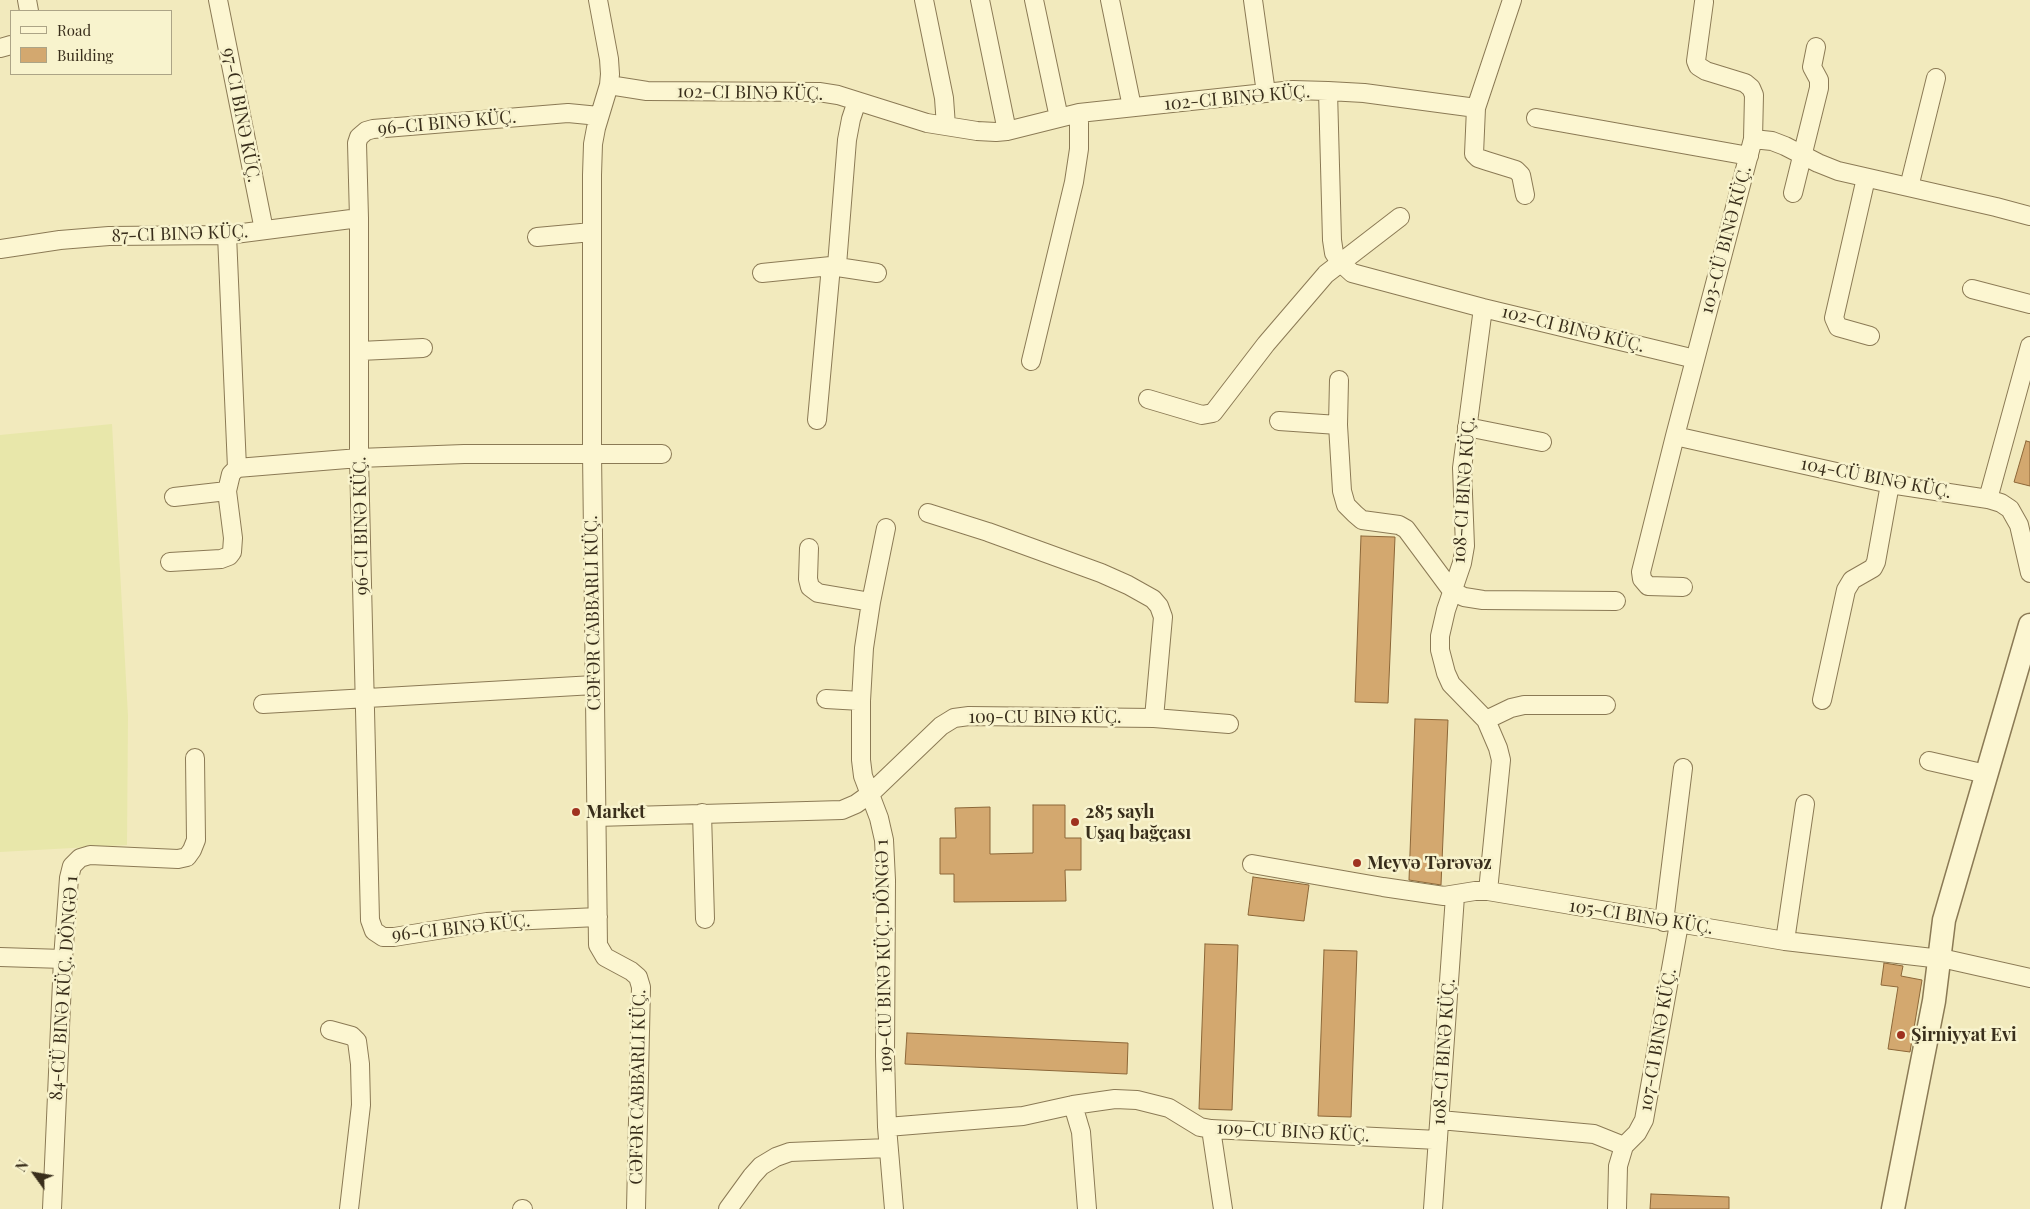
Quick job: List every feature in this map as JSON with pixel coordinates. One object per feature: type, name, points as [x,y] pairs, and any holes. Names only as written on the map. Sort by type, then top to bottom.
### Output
[{"type":"street","name":"97-CI BINƏ KÜÇ.","points":[[218,0],[264,230]]},
{"type":"street","points":[[598,0],[609,59],[609,85],[599,116],[593,144],[592,452],[598,945],[605,957],[631,971],[638,977],[641,988],[636,1209]]},
{"type":"street","points":[[924,0],[944,98],[946,126]]},
{"type":"street","points":[[980,0],[1007,131]]},
{"type":"street","points":[[1034,0],[1060,118]]},
{"type":"street","points":[[1110,0],[1132,107]]},
{"type":"street","points":[[1254,0],[1266,93]]},
{"type":"street","points":[[1512,0],[1476,108],[1474,154],[1478,158],[1516,170],[1521,175],[1525,195]]},
{"type":"street","name":"103-CÜ BINƏ KÜÇ.","points":[[1682,587],[1648,586],[1642,579],[1642,572],[1675,436],[1751,147],[1754,95],[1751,88],[1745,83],[1706,71],[1698,66],[1696,61],[1704,2]]},
{"type":"street","points":[[1793,193],[1820,88],[1819,80],[1812,67],[1816,47]]},
{"type":"street","points":[[1908,187],[1936,78]]},
{"type":"street","name":"102-CI BINƏ KÜÇ.","points":[[609,85],[648,91],[819,92],[857,101],[927,123],[977,131],[1007,131],[1079,113],[1293,90],[1328,90],[1332,240],[1334,253],[1340,262],[1352,273],[1483,308],[1696,359]]},
{"type":"street","points":[[1328,90],[1476,108]]},
{"type":"street","points":[[832,266],[837,265],[846,140],[857,101]]},
{"type":"street","points":[[598,917],[487,922],[394,937],[383,937],[374,931],[370,920],[360,458],[357,143],[359,137],[366,131],[568,113],[599,116]]},
{"type":"street","points":[[1031,361],[1074,182],[1079,149],[1079,113]]},
{"type":"street","points":[[1536,118],[1751,147],[1772,141],[1838,171],[2030,216]]},
{"type":"street","points":[[1866,178],[1834,318],[1838,327],[1870,336]]},
{"type":"street","points":[[1148,399],[1202,415],[1213,413],[1266,344],[1326,274],[1400,216]]},
{"type":"street","name":"87-CI BINƏ KÜÇ.","points":[[0,249],[60,240],[109,236],[227,235],[359,218]]},
{"type":"street","points":[[537,236],[592,232]]},
{"type":"street","points":[[227,235],[237,468]]},
{"type":"street","points":[[817,420],[832,266]]},
{"type":"street","points":[[762,273],[832,266],[877,273]]},
{"type":"street","points":[[1972,289],[2030,304]]},
{"type":"street","name":"108-CI BINƏ KÜÇ.","points":[[1483,308],[1462,468],[1465,546],[1462,563],[1440,636],[1440,650],[1451,684],[1486,720],[1501,760],[1488,892]]},
{"type":"street","points":[[1988,499],[2030,346]]},
{"type":"street","points":[[360,352],[423,348]]},
{"type":"street","points":[[1340,380],[1338,425],[1342,491],[1346,505],[1362,520],[1399,525],[1406,529],[1452,591],[1464,597],[1483,600],[1616,601]]},
{"type":"street","points":[[1279,421],[1338,425]]},
{"type":"street","points":[[1467,428],[1542,442]]},
{"type":"street","name":"104-CÜ BINƏ KÜÇ.","points":[[1675,436],[1890,484],[1988,499],[2001,503],[2010,509],[2019,525],[2030,573]]},
{"type":"street","points":[[170,562],[221,559],[229,556],[232,552],[233,538],[227,490],[231,474],[237,468],[360,458],[464,454],[592,452],[662,454]]},
{"type":"street","points":[[1822,700],[1846,590],[1852,580],[1873,568],[1876,562],[1890,484]]},
{"type":"street","points":[[174,497],[227,490]]},
{"type":"street","points":[[928,513],[988,532],[1101,573],[1128,585],[1152,599],[1159,606],[1163,617],[1154,718]]},
{"type":"street","name":"109-CU BINƏ KÜÇ. DÖNGƏ 1","points":[[886,528],[870,602],[861,700],[861,760],[863,776],[879,818],[884,840],[886,880],[885,1056],[888,1148],[894,1209]]},
{"type":"street","points":[[809,548],[808,579],[810,587],[818,593],[870,602]]},
{"type":"street","points":[[1893,1209],[1934,1001],[1944,920],[2030,625]]},
{"type":"street","points":[[263,704],[594,685]]},
{"type":"street","points":[[826,699],[861,700]]},
{"type":"street","points":[[1486,720],[1511,708],[1524,705],[1606,706]]},
{"type":"street","name":"109-CU BINƏ KÜÇ.","points":[[596,817],[842,810],[856,804],[870,794],[941,726],[954,718],[969,716],[1154,718],[1229,724]]},
{"type":"street","name":"84-CÜ BINƏ KÜÇ. DÖNGƏ 1","points":[[52,1209],[68,878],[72,866],[80,858],[90,855],[178,859],[187,857],[196,840],[195,758]]},
{"type":"street","points":[[1929,761],[1986,774]]},
{"type":"street","name":"107-CI BINƏ KÜÇ.","points":[[1617,1209],[1618,1166],[1624,1146],[1637,1133],[1644,1120],[1671,923],[1683,768]]},
{"type":"street","points":[[1785,941],[1805,804]]},
{"type":"street","points":[[702,813],[705,919]]},
{"type":"street","name":"105-CI BINƏ KÜÇ.","points":[[1252,864],[1444,896],[1455,896],[1475,891],[1488,892],[1785,941],[1938,958],[2030,978]]},
{"type":"street","name":"108-CI BINƏ KÜÇ.","points":[[1432,1209],[1455,896]]},
{"type":"street","points":[[0,957],[63,959]]},
{"type":"street","points":[[330,1030],[352,1036],[357,1041],[360,1064],[361,1105],[349,1209]]},
{"type":"street","name":"109-CU BINƏ KÜÇ.","points":[[887,1128],[1023,1116],[1073,1105],[1115,1099],[1137,1100],[1168,1108],[1200,1127],[1211,1129],[1438,1140]]},
{"type":"street","points":[[1073,1105],[1081,1132],[1087,1209]]},
{"type":"street","points":[[1440,1120],[1594,1134],[1624,1146]]},
{"type":"street","points":[[1211,1129],[1223,1209]]},
{"type":"street","points":[[728,1209],[761,1166],[776,1157],[790,1152],[888,1148]]},
{"type":"shaded area","points":[[112,424],[128,716],[127,845],[0,852],[0,435]]},
{"type":"building","points":[[2026,441],[2030,442],[2030,486],[2014,482]]},
{"type":"building","points":[[1361,536],[1395,537],[1388,703],[1355,702]]},
{"type":"building","points":[[1415,719],[1448,720],[1441,885],[1409,880]]},
{"type":"building","points":[[1033,805],[1065,805],[1065,838],[1081,838],[1081,870],[1065,870],[1066,901],[954,902],[954,874],[940,874],[940,838],[956,838],[955,808],[990,807],[990,854],[1033,853]]},
{"type":"building","points":[[1253,877],[1309,885],[1304,921],[1248,915]]},
{"type":"building","points":[[1205,944],[1238,945],[1232,1110],[1199,1109]]},
{"type":"building","points":[[1324,950],[1357,951],[1351,1117],[1318,1116]]},
{"type":"building","points":[[1884,963],[1903,966],[1901,976],[1922,980],[1910,1052],[1888,1049],[1898,987],[1881,985]]},
{"type":"building","points":[[907,1033],[1128,1043],[1127,1074],[905,1064]]},
{"type":"building","points":[[1651,1194],[1729,1197],[1729,1209],[1650,1209]]},
{"type":"place","name":"Market","points":[[576,812]]},
{"type":"place","name":"285 saylı Uşaq bağçası","points":[[1075,822]]},
{"type":"place","name":"Meyvə Tərəvəz","points":[[1357,863]]},
{"type":"place","name":"Şirniyyat Evi","points":[[1901,1035]]}]
